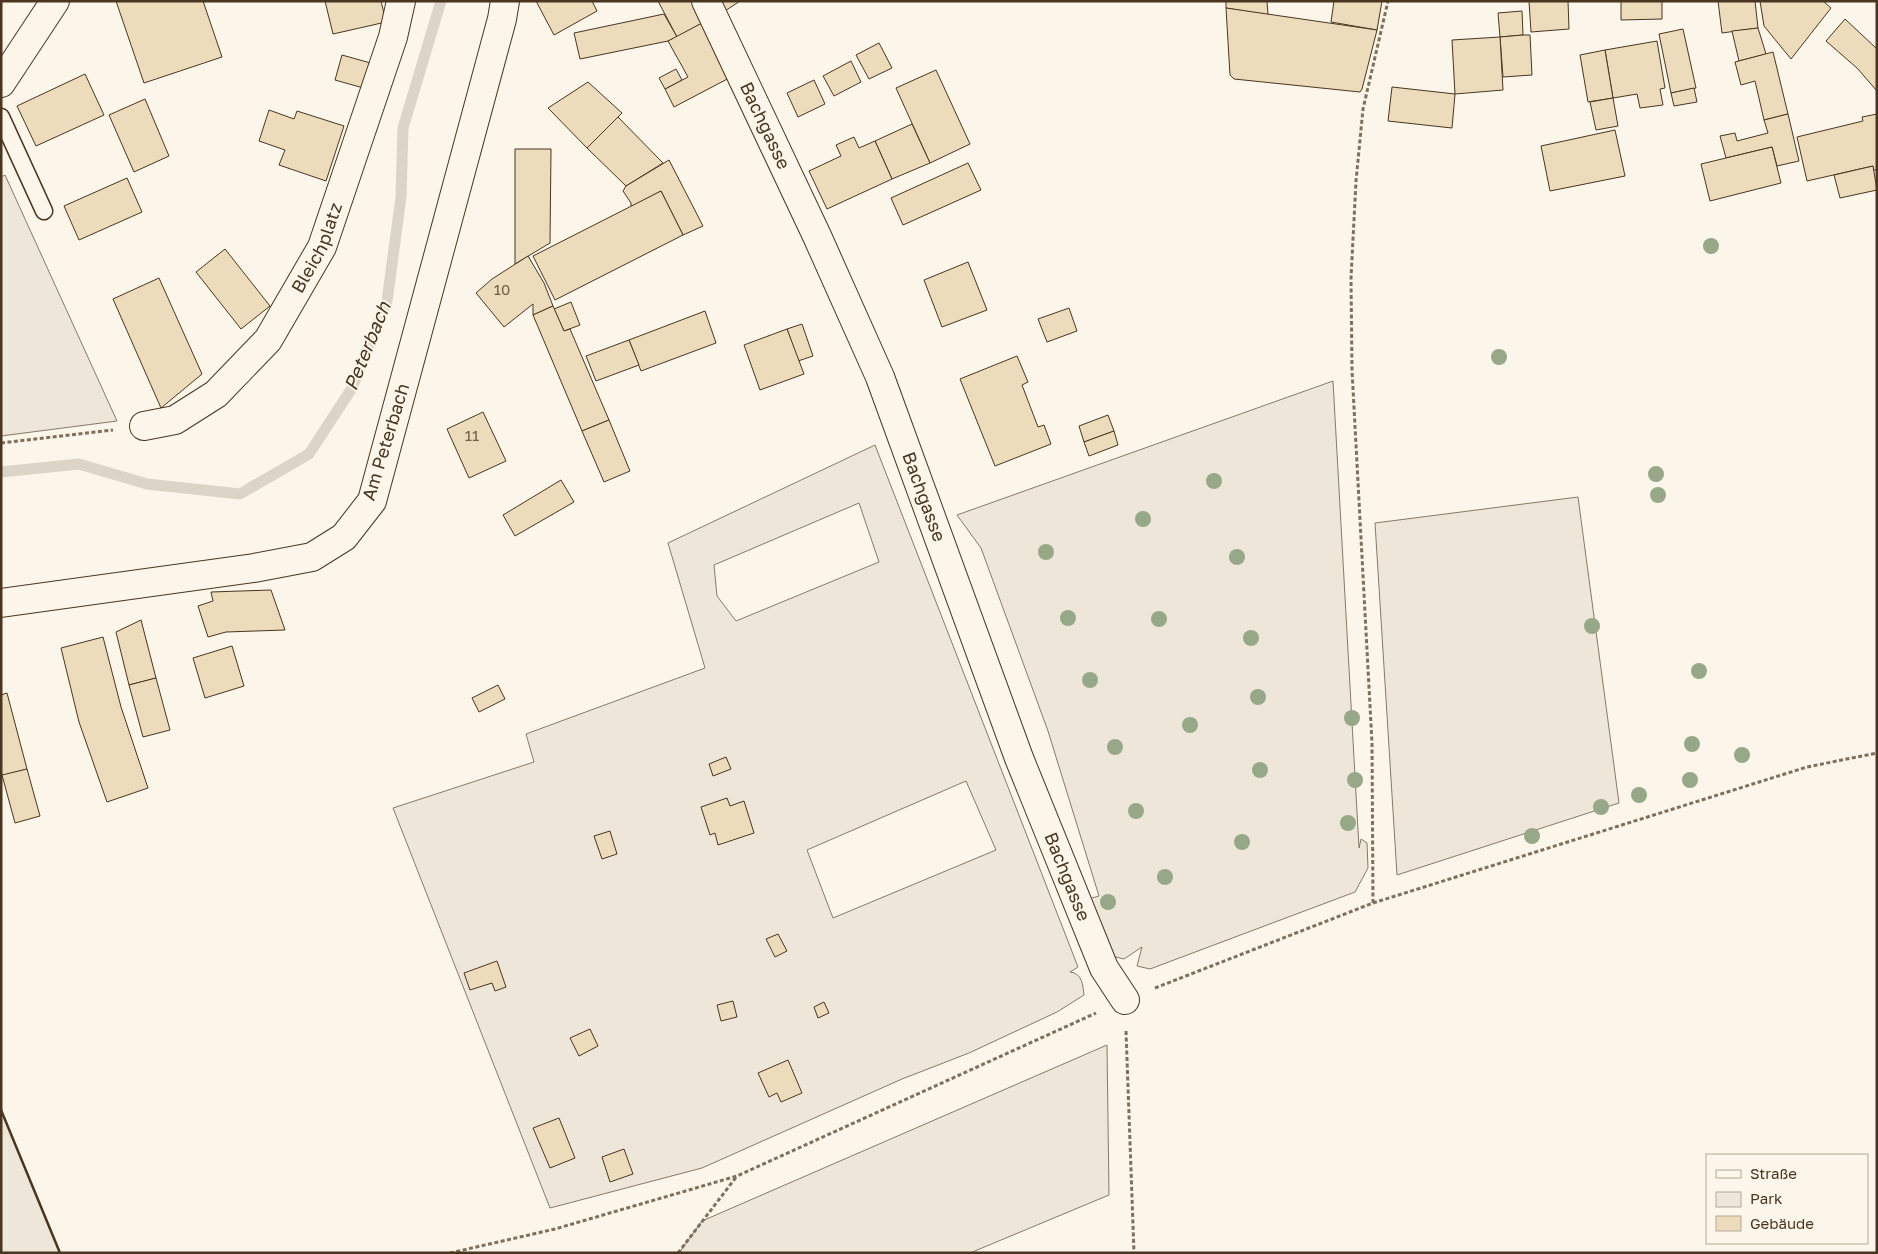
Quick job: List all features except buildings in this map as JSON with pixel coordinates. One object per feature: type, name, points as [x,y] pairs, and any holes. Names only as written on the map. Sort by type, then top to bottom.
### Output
[{"type":"street","points":[[1,82],[12,48],[55,1]]},
{"type":"street","name":"Bleichplatz","points":[[144,426],[175,420],[216,394],[268,340],[322,247],[393,37],[401,1]]},
{"type":"street","name":"Am Peterbach","points":[[1,603],[254,568],[312,557],[344,537],[372,501],[502,19],[505,1]]},
{"type":"street","name":"Bachgasse","points":[[706,1],[817,236],[880,378],[1019,758],[1104,968],[1125,1000]]},
{"type":"lane","points":[[1,117],[44,211]]},
{"type":"path","points":[[1373,903],[1372,743],[1352,370],[1351,278],[1356,180],[1363,109],[1388,1]]},
{"type":"path","points":[[1,443],[144,426]]},
{"type":"path","points":[[450,1253],[555,1229],[738,1176],[1125,1000],[1373,903],[1807,767],[1877,752]]},
{"type":"path","points":[[1125,1000],[1134,1253]]},
{"type":"path","points":[[678,1253],[738,1176]]},
{"type":"green space","points":[[5,175],[117,421],[1,436],[1,177]]},
{"type":"green space","points":[[1333,381],[1359,848],[1361,839],[1367,843],[1368,868],[1355,892],[1150,969],[1137,966],[1142,947],[1124,959],[1112,956],[1088,899],[1099,896],[1048,731],[981,548],[957,515]]},
{"type":"green space","points":[[875,445],[1078,967],[1070,972],[1079,977],[1084,995],[1057,1012],[969,1053],[902,1079],[702,1168],[550,1208],[393,808],[534,762],[526,734],[705,668],[668,543]],"holes":[[[859,503],[879,562],[736,621],[717,596],[714,565]],[[966,781],[996,850],[833,918],[807,850]]]},
{"type":"green space","points":[[1578,497],[1619,803],[1397,875],[1375,523]]},
{"type":"green space","points":[[1107,1045],[1109,1195],[970,1253],[679,1253],[702,1221]]},
{"type":"green space","points":[[1,1110],[60,1253],[1,1253]]},
{"type":"waterway","name":"Peterbach","points":[[1,472],[79,464],[147,484],[240,494],[309,454],[352,388],[387,301],[401,197],[403,128],[441,1]]},
{"type":"wall","points":[[1,1110],[60,1253]]}]
